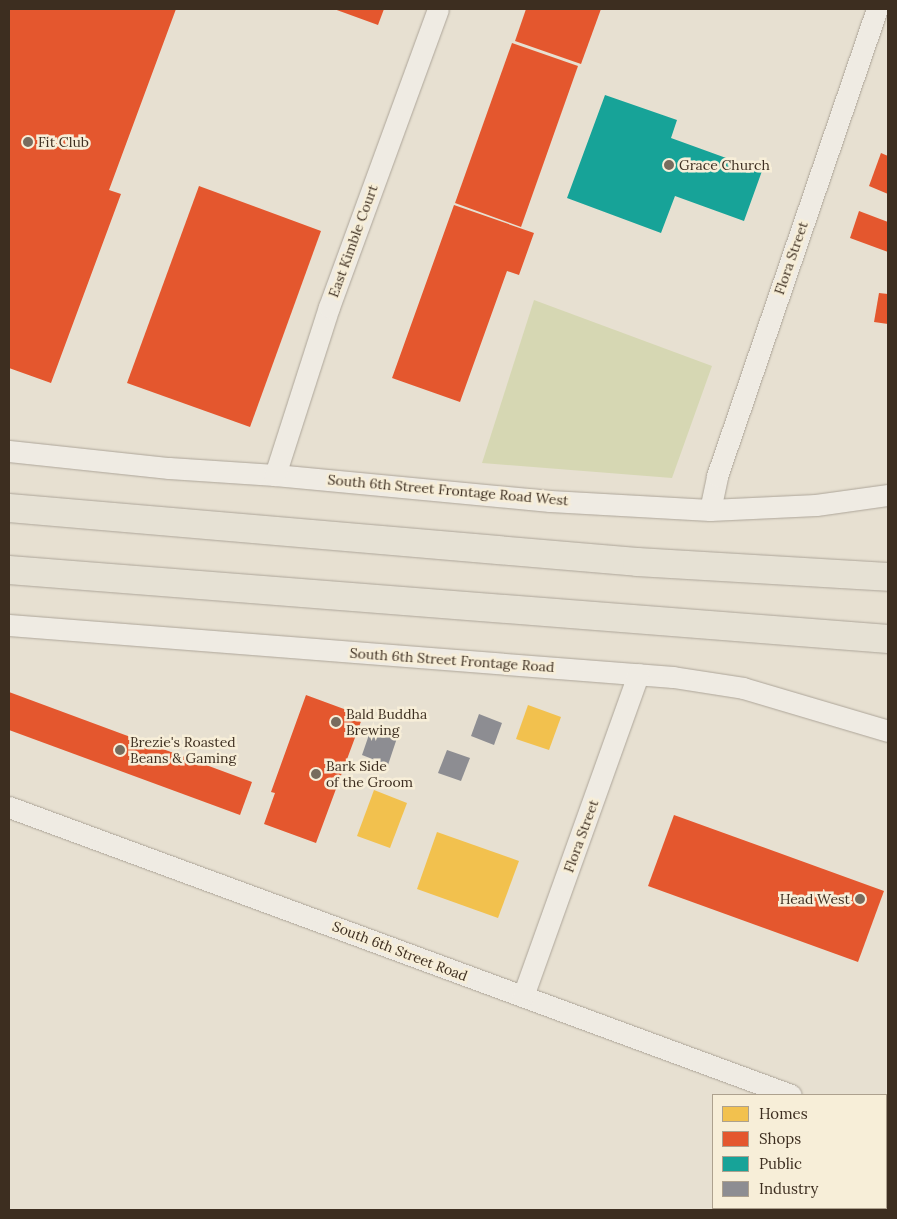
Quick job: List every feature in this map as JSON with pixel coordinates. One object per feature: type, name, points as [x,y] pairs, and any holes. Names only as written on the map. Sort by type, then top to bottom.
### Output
[{"type":"main road","points":[[9,508],[627,561],[888,577]]},
{"type":"main road","points":[[9,570],[888,640]]},
{"type":"street","name":"East Kimble Court","points":[[275,475],[330,307],[438,9]]},
{"type":"street","name":"Flora Street","points":[[710,510],[717,476],[877,9]]},
{"type":"street","name":"South 6th Street Frontage Road West","points":[[9,451],[169,468],[275,475],[550,501],[710,510],[816,505],[888,495]]},
{"type":"street","name":"South 6th Street Frontage Road","points":[[9,625],[638,674],[744,688],[888,731]]},
{"type":"street","name":"Flora Street","points":[[524,996],[638,674]]},
{"type":"street","name":"South 6th Street Road","points":[[9,806],[789,1094]]},
{"type":"green space","points":[[534,300],[712,366],[672,478],[482,463]]},
{"type":"building: Homes","points":[[528,705],[561,717],[549,750],[516,739]]},
{"type":"building: Homes","points":[[374,790],[407,803],[390,848],[357,836]]},
{"type":"building: Homes","points":[[437,832],[519,861],[498,918],[417,889]]},
{"type":"building: Shops","points":[[9,9],[176,9],[109,190],[121,194],[51,383],[9,368]]},
{"type":"building: Shops","points":[[334,9],[384,9],[378,25]]},
{"type":"building: Shops","points":[[526,9],[601,9],[581,64],[515,41]]},
{"type":"building: Shops","points":[[512,43],[578,66],[521,227],[455,203]]},
{"type":"building: Shops","points":[[881,153],[888,156],[888,194],[869,186]]},
{"type":"building: Shops","points":[[199,186],[321,231],[250,427],[127,383]]},
{"type":"building: Shops","points":[[454,205],[534,233],[519,275],[507,271],[460,402],[392,378]]},
{"type":"building: Shops","points":[[859,211],[888,222],[888,252],[850,238]]},
{"type":"building: Shops","points":[[879,293],[888,294],[888,324],[874,322]]},
{"type":"building: Shops","points":[[9,692],[252,782],[240,815],[9,730]]},
{"type":"building: Shops","points":[[306,695],[363,716],[316,843],[264,824],[275,793],[271,792]]},
{"type":"building: Shops","points":[[674,815],[884,891],[858,962],[648,886]]},
{"type":"building: Public","points":[[605,95],[677,120],[671,138],[762,171],[744,221],[675,196],[661,233],[567,198]]},
{"type":"building: Industry","points":[[479,714],[502,723],[494,745],[471,736]]},
{"type":"building: Industry","points":[[372,726],[398,735],[388,765],[362,755]]},
{"type":"building: Industry","points":[[447,750],[470,758],[461,781],[438,773]]},
{"type":"place","name":"Fit Club","points":[[28,142]]},
{"type":"place","name":"Grace Church","points":[[669,165]]},
{"type":"place","name":"Bald Buddha Brewing","points":[[336,722]]},
{"type":"place","name":"Brezie's Roasted Beans & Gaming","points":[[120,750]]},
{"type":"place","name":"Bark Side of the Groom","points":[[316,774]]},
{"type":"place","name":"Head West","points":[[860,899]]}]
